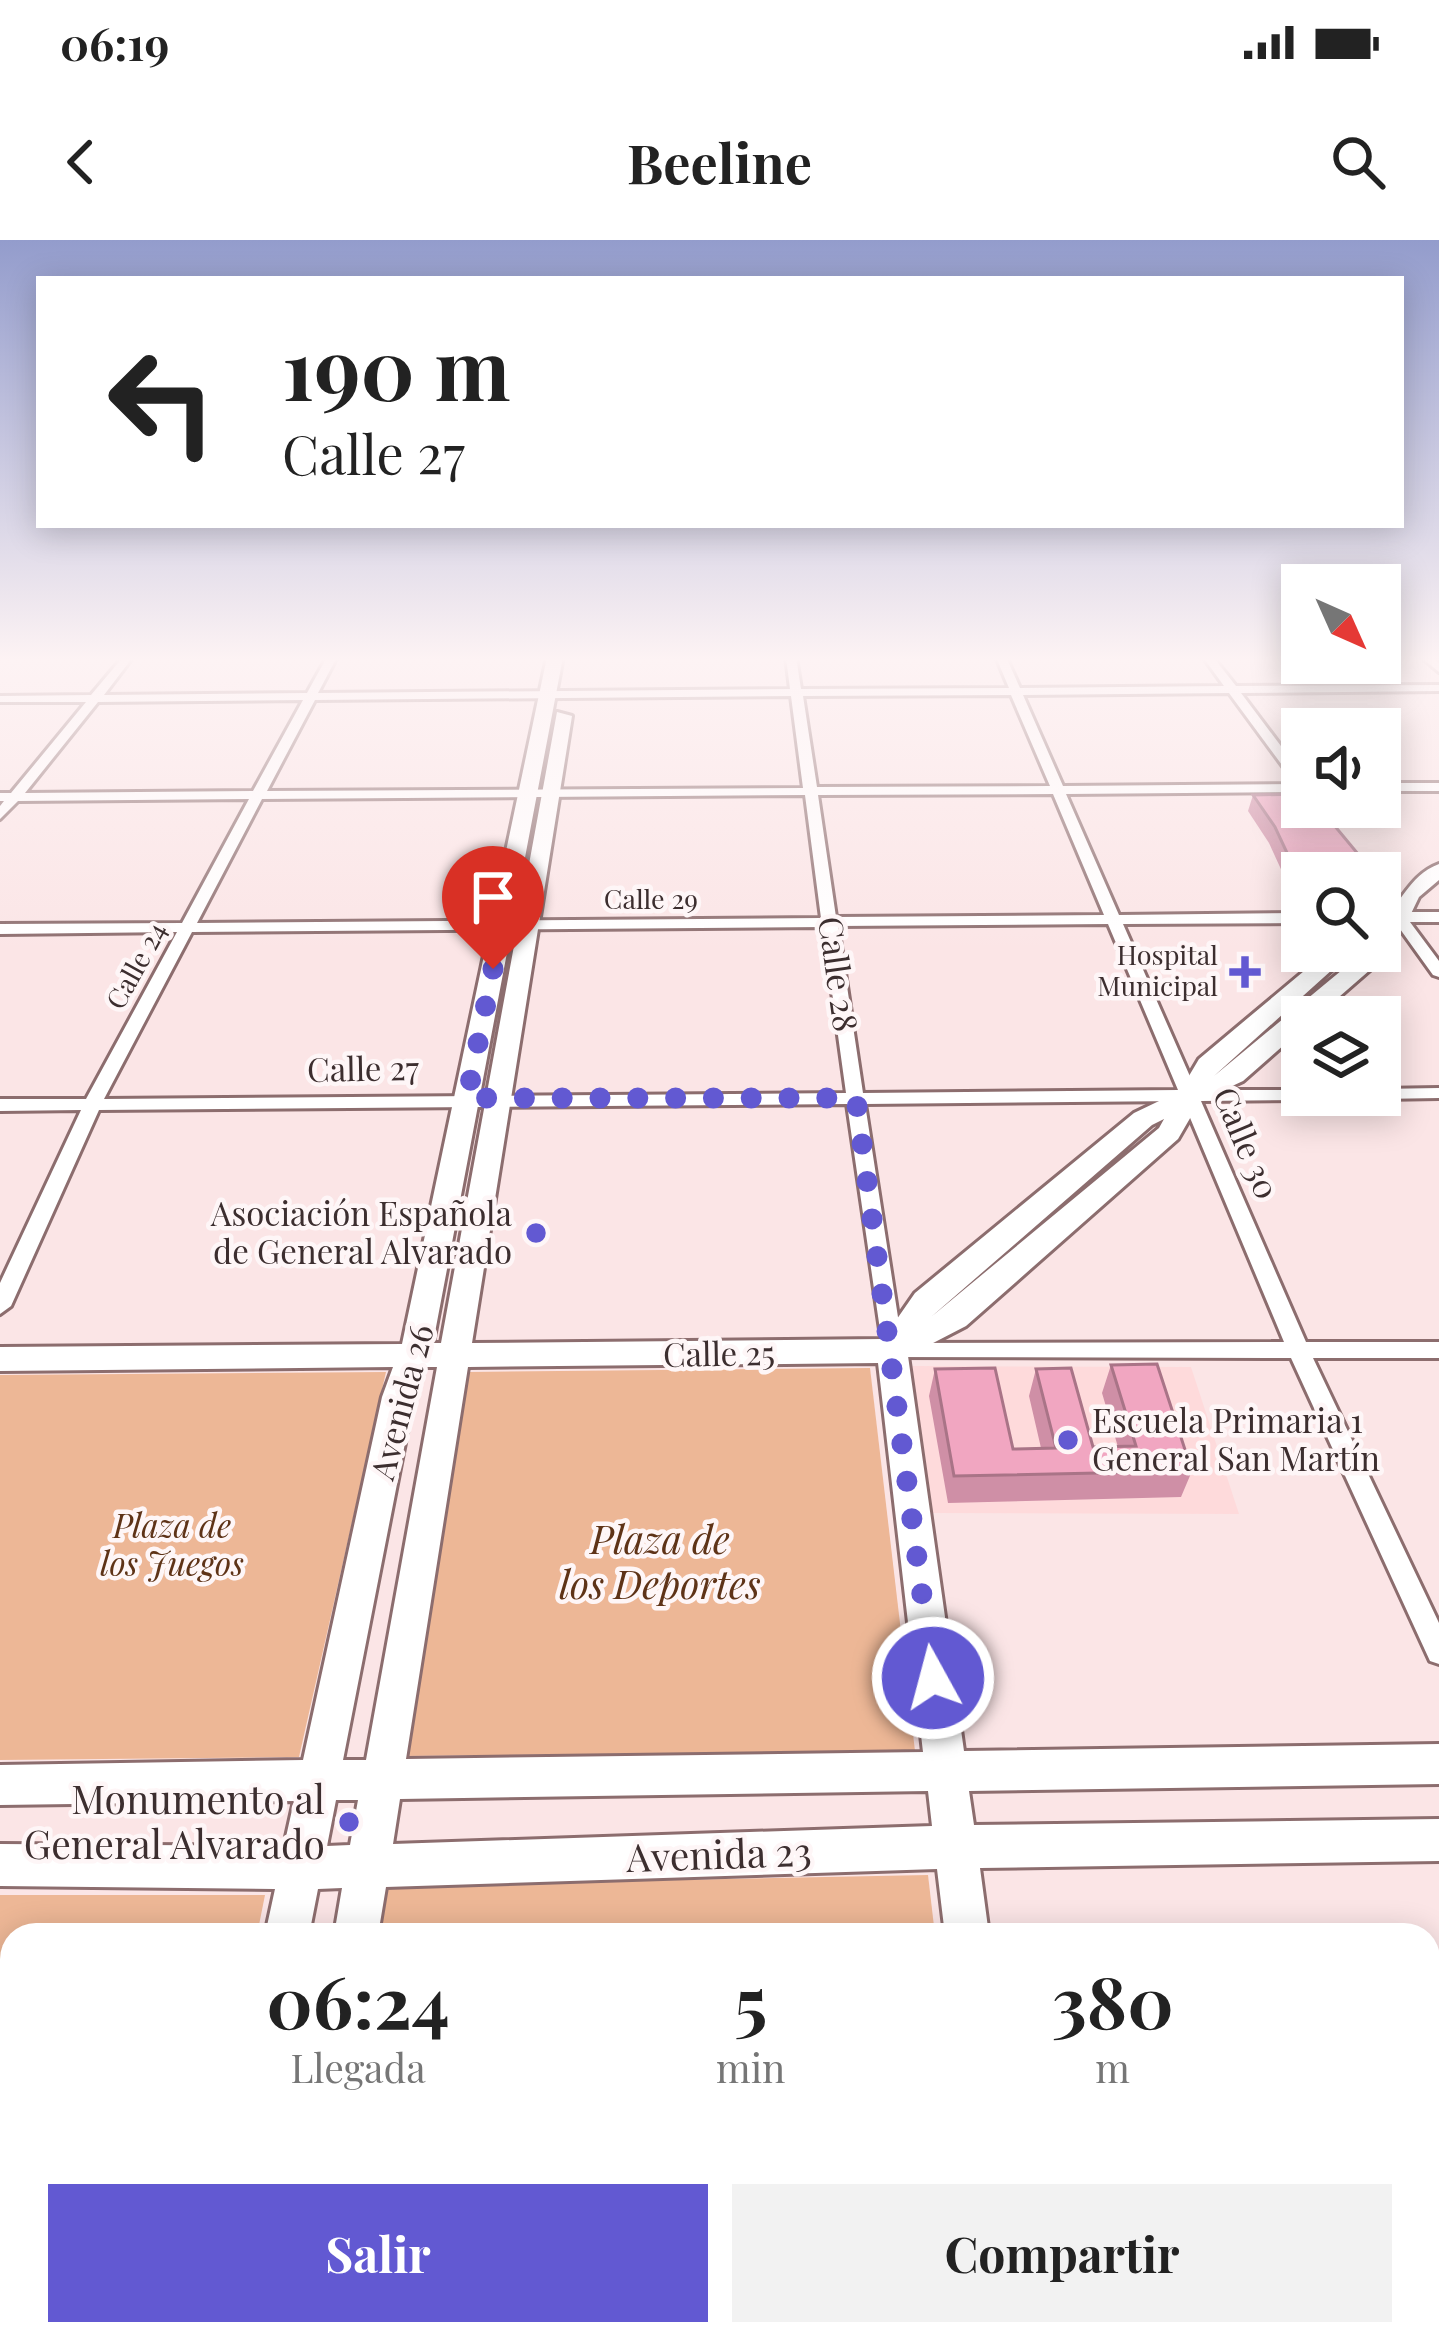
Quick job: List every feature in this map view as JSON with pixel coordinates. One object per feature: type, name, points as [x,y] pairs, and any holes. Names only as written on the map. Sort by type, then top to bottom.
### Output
[{"type":"main road","name":"Avenida 26","points":[[358,1923],[454,1358],[483,1098],[546,755]]},
{"type":"main road","points":[[1401,904],[1439,870]]},
{"type":"main road","points":[[1401,914],[1439,898]]},
{"type":"main road","points":[[892,1351],[955,1318],[1169,1132],[1208,1064],[1317,972]]},
{"type":"main road","points":[[1190,1096],[1234,1076],[1354,972]]},
{"type":"main road","name":"Avenida 26","points":[[290,1923],[398,1397],[420,1336],[483,1098]]},
{"type":"main road","name":"Calle 25","points":[[0,1359],[892,1351]]},
{"type":"main road","name":"Calle 28","points":[[892,1351],[966,1923]]},
{"type":"main road","points":[[0,1785],[1439,1764]]},
{"type":"main road","name":"Avenida 23","points":[[0,1865],[301,1868],[370,1851],[1439,1840]]},
{"type":"street","points":[[0,815],[7,797],[44,755]]},
{"type":"street","name":"Calle 24","points":[[0,1306],[93,1103],[280,755]]},
{"type":"street","name":"Calle 28","points":[[806,755],[892,1351]]},
{"type":"street","name":"Calle 30","points":[[1043,755],[1299,1351],[1439,1652]]},
{"type":"street","points":[[7,797],[1281,785]]},
{"type":"street","points":[[1401,787],[1439,787]]},
{"type":"street","points":[[1401,919],[1439,917]]},
{"type":"street","name":"Calle 29","points":[[0,929],[1281,919]]},
{"type":"street","points":[[1401,935],[1439,972]]},
{"type":"street","points":[[1401,1094],[1439,1093]]},
{"type":"street","name":"Calle 27","points":[[0,1105],[1281,1095]]},
{"type":"street","name":"Calle 25","points":[[892,1351],[1439,1350]]},
{"type":"shaded area","name":"Escuela Primaria 1 General San Martín","points":[[911,1366],[1191,1367],[1239,1514],[930,1513]]},
{"type":"green space","name":"Plaza de los Deportes","points":[[870,1368],[915,1751],[404,1756],[469,1372]]},
{"type":"green space","name":"Plaza de los Juegos","points":[[386,1372],[299,1757],[0,1760],[0,1375]]},
{"type":"green space","points":[[928,1875],[934,1923],[378,1923],[384,1886]]},
{"type":"green space","points":[[0,1895],[265,1895],[259,1923],[0,1923]]},
{"type":"building","points":[[1281,794],[1281,828],[1336,828],[1356,852],[1287,852],[1253,795]]},
{"type":"building","points":[[1157,1364],[1192,1471],[954,1476],[935,1369],[995,1368],[1013,1449],[1056,1448],[1036,1369],[1071,1368],[1093,1447],[1136,1446],[1111,1365]]},
{"type":"place","name":"Hospital Municipal","points":[[1245,972]]},
{"type":"place","name":"Asociación Española de General Alvarado","points":[[536,1233]]},
{"type":"place","name":"Escuela Primaria 1 General San Martín","points":[[1068,1440]]},
{"type":"place","name":"Monumento al General Alvarado","points":[[349,1822]]},
{"type":"route","points":[[493,969],[467,1098],[856,1098],[933,1678]]}]
